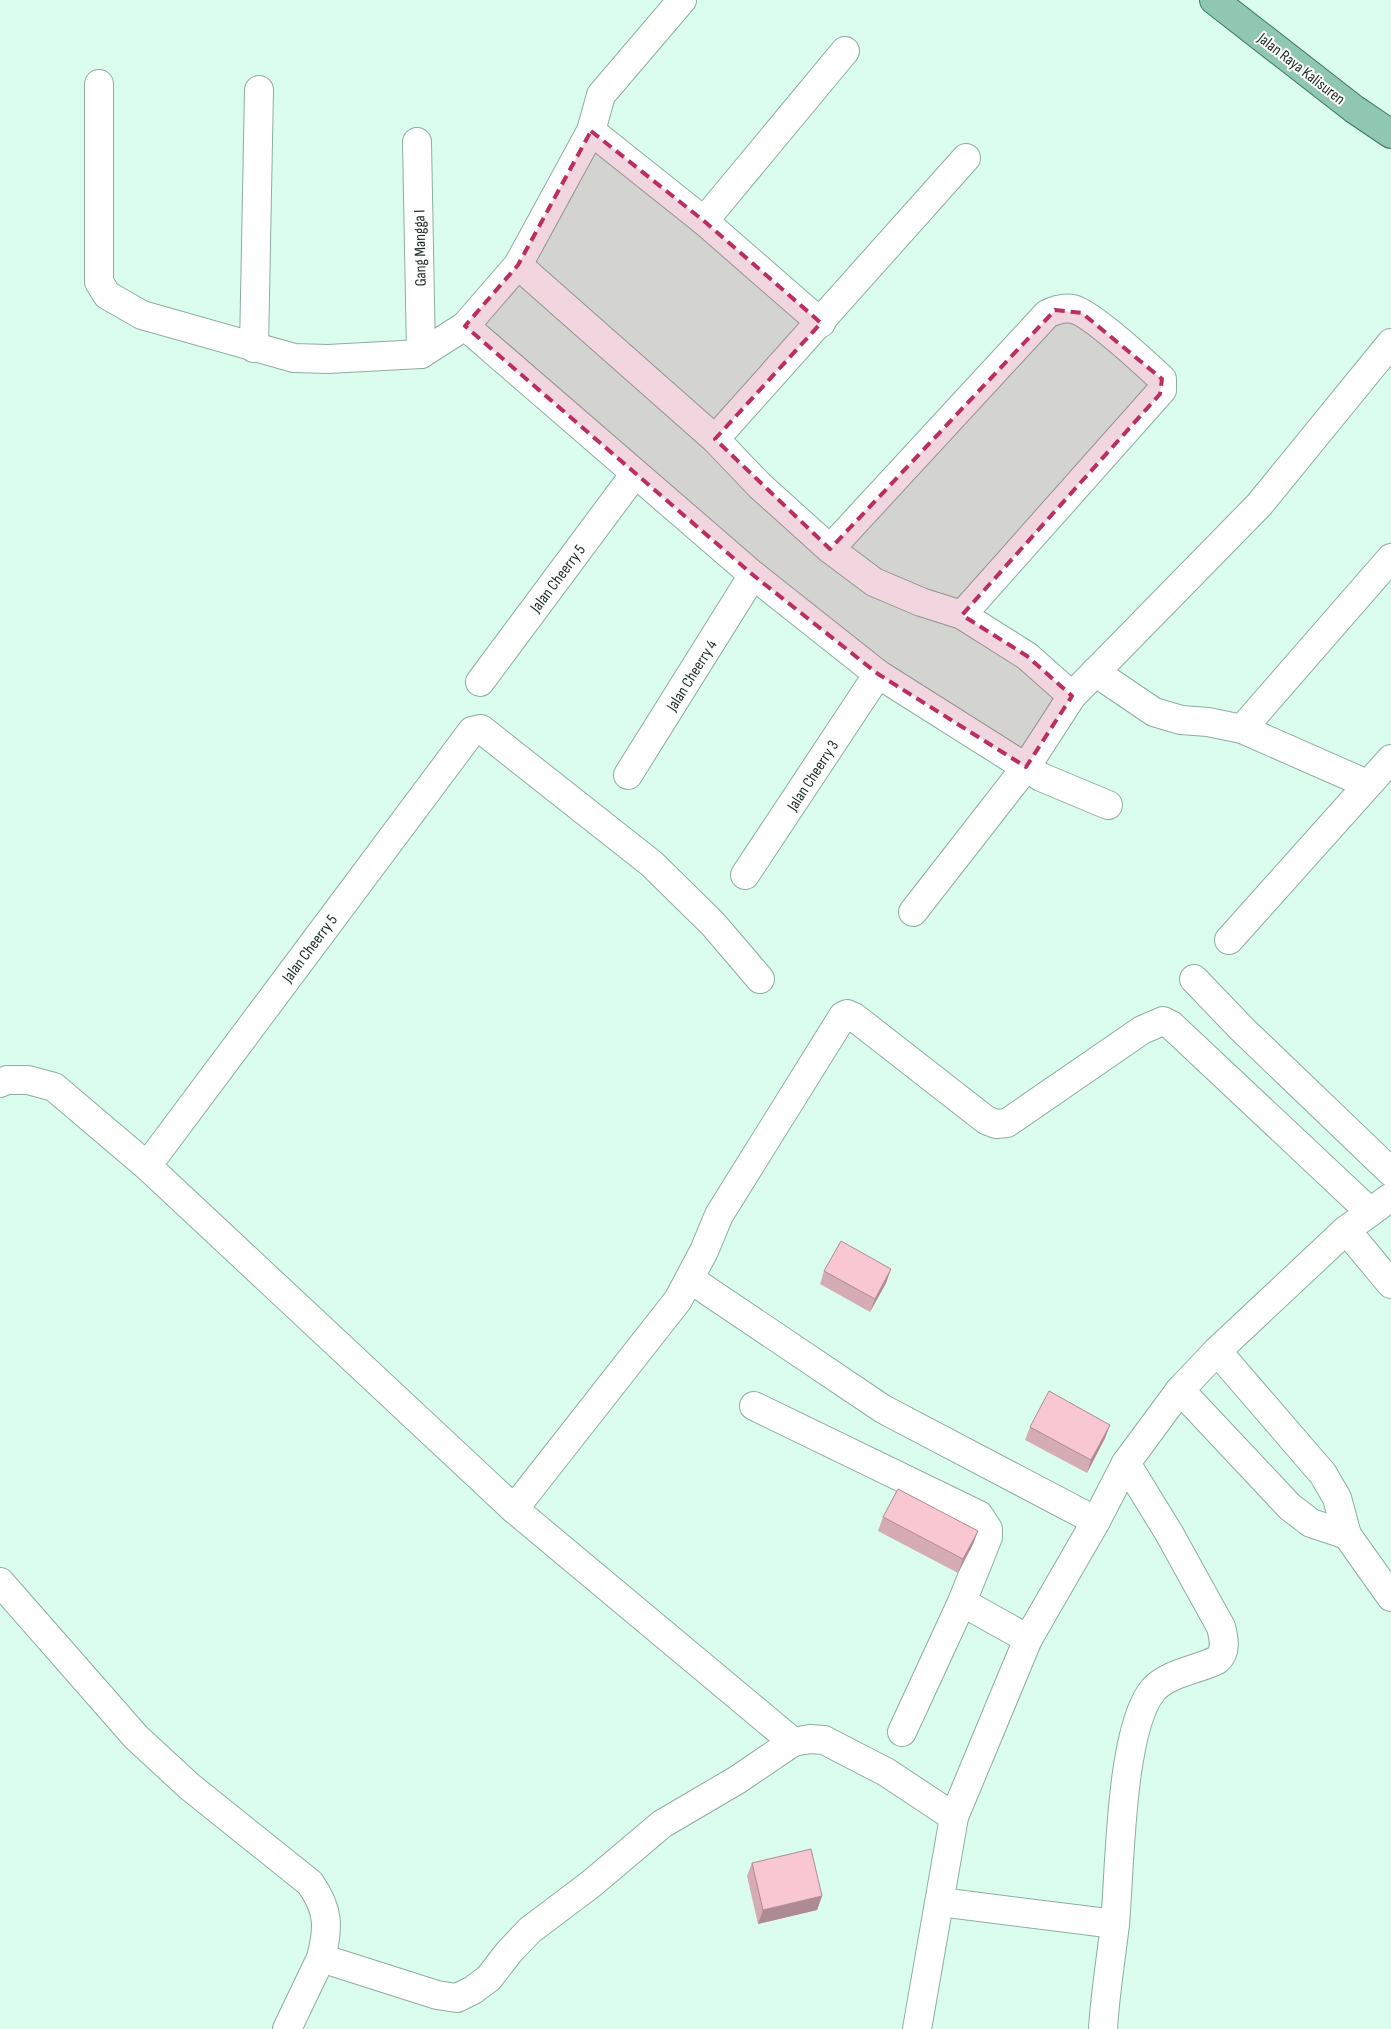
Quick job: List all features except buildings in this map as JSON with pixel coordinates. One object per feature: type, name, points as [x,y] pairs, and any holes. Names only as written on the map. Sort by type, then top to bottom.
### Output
[{"type":"main road","name":"Jalan Raya Kalisuren","points":[[1214,0],[1354,110],[1391,134]]},
{"type":"street","points":[[100,84],[100,282],[102,289],[108,295],[142,315],[294,358],[328,359],[421,354],[465,326],[518,265],[590,131],[601,95],[682,0]]},
{"type":"street","points":[[704,220],[845,51]]},
{"type":"street","points":[[254,348],[259,90]]},
{"type":"street","points":[[590,131],[704,220],[821,323]]},
{"type":"street","name":"Gang Mangga I","points":[[417,142],[421,354]]},
{"type":"street","points":[[715,439],[821,323],[966,158]]},
{"type":"street","points":[[518,265],[715,439],[760,486],[830,549],[874,582],[921,602],[962,615],[1027,656],[1072,696]]},
{"type":"street","points":[[830,549],[1047,314],[1055,310],[1075,309],[1130,349],[1162,379],[1162,390],[962,615]]},
{"type":"street","points":[[465,326],[582,425],[634,475],[753,575],[878,674],[1041,777],[1108,805]]},
{"type":"street","points":[[913,912],[1026,767],[1072,696],[1259,505],[1391,342]]},
{"type":"street","name":"Jalan Cheerry 5","points":[[480,682],[634,475]]},
{"type":"street","points":[[1242,729],[1391,558]]},
{"type":"street","name":"Jalan Cheerry 4","points":[[628,774],[753,575]]},
{"type":"street","points":[[1095,672],[1154,712],[1181,720],[1208,722],[1242,729],[1367,784]]},
{"type":"street","name":"Jalan Cheerry 3","points":[[745,875],[878,674]]},
{"type":"street","name":"Jalan Cheerry 5","points":[[146,1166],[472,731],[481,729],[652,864],[713,924],[760,979]]},
{"type":"street","points":[[1229,940],[1391,759]]},
{"type":"street","points":[[1194,979],[1242,1030],[1391,1172]]},
{"type":"street","points":[[514,1510],[678,1300],[690,1279],[719,1215],[843,1016],[847,1014],[854,1017],[986,1120],[996,1124],[1006,1123],[1142,1030],[1163,1021],[1171,1025],[1380,1204],[1346,1230],[1217,1351],[1180,1390],[1126,1463],[1096,1521],[1028,1639],[954,1818],[917,2029]]},
{"type":"street","points":[[0,1083],[7,1080],[28,1080],[54,1087],[146,1166],[514,1510],[792,1742]]},
{"type":"street","points":[[1346,1230],[1391,1284]]},
{"type":"street","points":[[690,1279],[883,1409],[1096,1521]]},
{"type":"street","points":[[1217,1351],[1323,1474],[1337,1498],[1346,1535],[1391,1597]]},
{"type":"street","points":[[1180,1390],[1290,1507],[1312,1523],[1346,1535]]},
{"type":"street","points":[[754,1406],[979,1515],[988,1529],[986,1545],[962,1602],[902,1732]]},
{"type":"street","points":[[1103,2029],[1115,1924],[1127,1783],[1135,1730],[1144,1705],[1162,1681],[1205,1666],[1220,1658],[1224,1641],[1221,1627],[1169,1533],[1126,1463]]},
{"type":"street","points":[[0,1582],[136,1737],[189,1786],[310,1883],[323,1905],[328,1932],[321,1958],[287,2029]]},
{"type":"street","points":[[962,1602],[1028,1639]]},
{"type":"street","points":[[321,1958],[437,1995],[457,1998],[473,1990],[489,1978],[509,1952],[530,1930],[591,1884],[662,1824],[736,1780],[792,1742],[810,1739],[824,1740],[886,1772],[954,1818]]},
{"type":"street","points":[[940,1902],[1115,1924]]},
{"type":"highlighted area","points":[[591,131],[704,221],[821,323],[715,439],[830,549],[1055,310],[1082,313],[1162,379],[1160,394],[962,615],[1027,656],[1072,696],[1026,767],[878,674],[753,575],[465,326],[518,265]]}]
